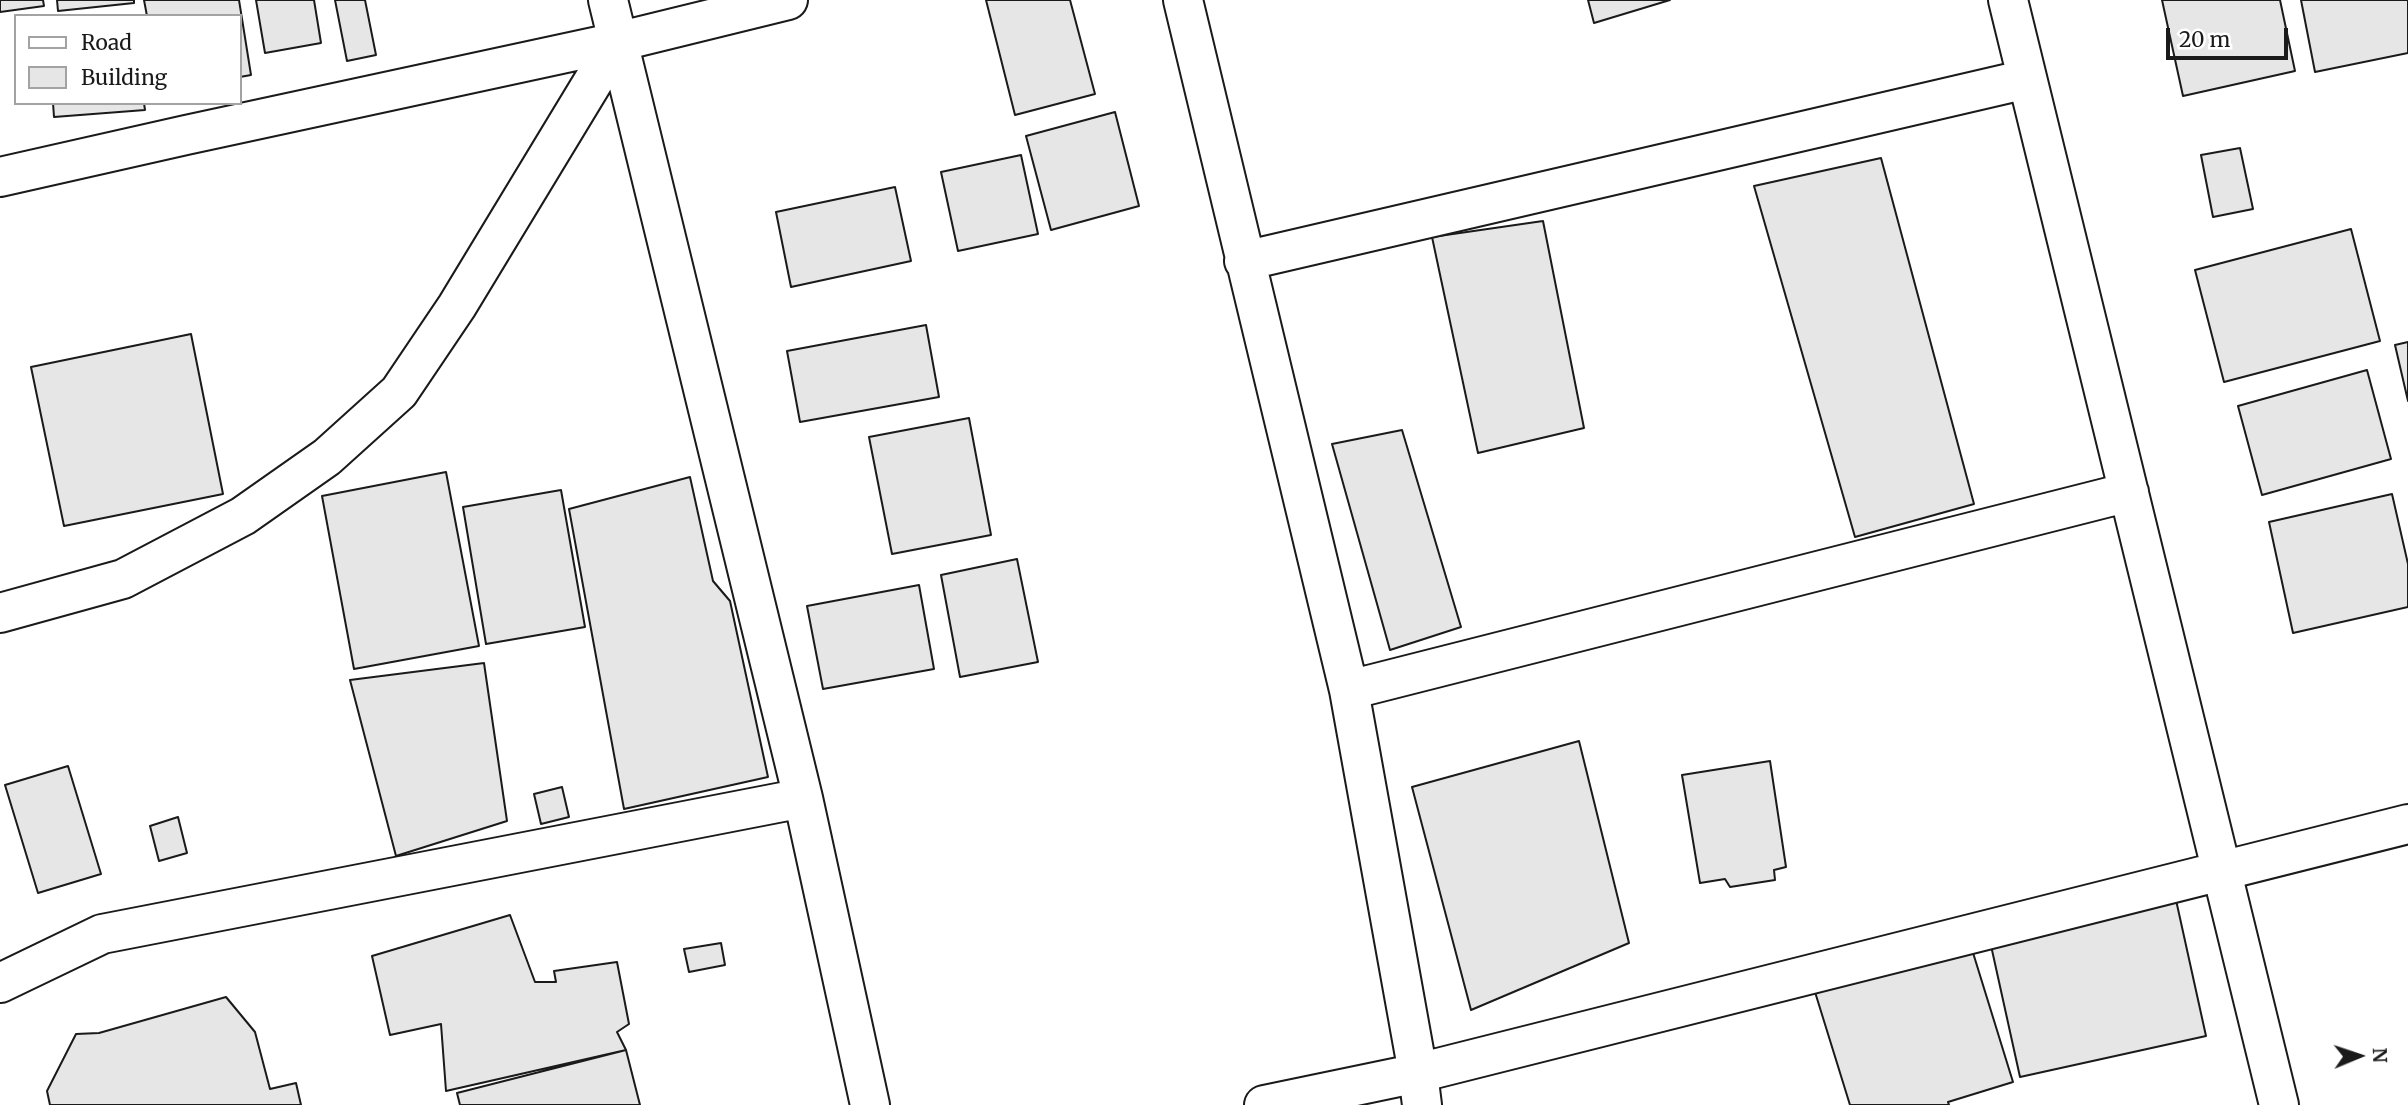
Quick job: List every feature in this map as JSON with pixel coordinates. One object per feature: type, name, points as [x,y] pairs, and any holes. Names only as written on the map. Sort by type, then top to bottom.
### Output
[{"type":"street","points":[[608,0],[803,797],[870,1105]]},
{"type":"street","points":[[0,177],[617,42],[788,0]]},
{"type":"street","points":[[1183,0],[1349,691],[1420,1089]]},
{"type":"street","points":[[2008,0],[2278,1105]]},
{"type":"street","points":[[0,613],[123,579],[243,516],[327,457],[399,392],[457,306],[617,42]]},
{"type":"street","points":[[1244,261],[2028,79]]},
{"type":"street","points":[[1349,691],[2129,492]]},
{"type":"street","points":[[0,983],[102,934],[803,797]]},
{"type":"street","points":[[1264,1105],[1420,1089],[2222,870],[2408,824]]},
{"type":"building","points":[[0,0],[43,0],[44,6],[0,12]]},
{"type":"building","points":[[57,0],[134,0],[134,3],[58,11]]},
{"type":"building","points":[[144,0],[239,0],[241,14],[147,14]]},
{"type":"building","points":[[256,0],[314,0],[321,43],[265,53]]},
{"type":"building","points":[[335,0],[365,0],[376,55],[347,61]]},
{"type":"building","points":[[986,0],[1070,0],[1095,94],[1015,115]]},
{"type":"building","points":[[1588,0],[1670,0],[1594,23]]},
{"type":"building","points":[[2162,0],[2280,0],[2295,71],[2183,96]]},
{"type":"building","points":[[2301,0],[2408,0],[2408,53],[2315,72]]},
{"type":"building","points":[[242,19],[251,75],[242,77]]},
{"type":"building","points":[[53,105],[144,105],[145,110],[54,117]]},
{"type":"building","points":[[1115,112],[1139,206],[1051,230],[1026,136]]},
{"type":"building","points":[[2240,148],[2253,209],[2213,217],[2201,155]]},
{"type":"building","points":[[1021,155],[1038,234],[958,251],[941,172]]},
{"type":"building","points":[[1881,158],[1974,504],[1855,537],[1754,186]]},
{"type":"building","points":[[895,187],[911,261],[791,287],[776,212]]},
{"type":"building","points":[[1543,221],[1584,428],[1478,453],[1432,237]]},
{"type":"building","points":[[2351,229],[2380,341],[2224,382],[2195,270]]},
{"type":"building","points":[[926,325],[939,397],[800,422],[787,351]]},
{"type":"building","points":[[191,334],[223,494],[64,526],[31,367]]},
{"type":"building","points":[[2408,342],[2408,401],[2395,345]]},
{"type":"building","points":[[2367,370],[2391,459],[2262,495],[2238,406]]},
{"type":"building","points":[[969,418],[991,535],[892,554],[869,437]]},
{"type":"building","points":[[1402,430],[1461,627],[1390,650],[1332,444]]},
{"type":"building","points":[[446,472],[479,646],[354,669],[322,496]]},
{"type":"building","points":[[690,477],[713,581],[730,601],[768,777],[624,809],[569,509]]},
{"type":"building","points":[[561,490],[585,627],[486,644],[463,507]]},
{"type":"building","points":[[2392,494],[2408,564],[2408,607],[2293,633],[2269,522]]},
{"type":"building","points":[[1017,559],[1038,662],[960,677],[941,575]]},
{"type":"building","points":[[919,585],[934,669],[823,689],[807,606]]},
{"type":"building","points":[[484,663],[507,821],[396,856],[350,680]]},
{"type":"building","points":[[1579,741],[1629,943],[1471,1010],[1412,787]]},
{"type":"building","points":[[1770,761],[1786,867],[1774,870],[1775,880],[1730,887],[1725,879],[1700,883],[1682,775]]},
{"type":"building","points":[[68,766],[101,874],[38,893],[5,785]]},
{"type":"building","points":[[562,787],[569,817],[541,824],[534,794]]},
{"type":"building","points":[[178,817],[187,853],[159,861],[150,826]]},
{"type":"building","points":[[2176,900],[2206,1036],[2020,1077],[1990,941]]},
{"type":"building","points":[[510,915],[535,982],[556,982],[554,971],[617,962],[629,1024],[617,1032],[626,1050],[446,1091],[441,1024],[390,1035],[372,956]]},
{"type":"building","points":[[721,943],[725,965],[689,972],[684,949]]},
{"type":"building","points":[[1970,943],[2013,1082],[1948,1102],[1949,1105],[1850,1105],[1815,992]]},
{"type":"building","points":[[226,997],[255,1032],[270,1089],[296,1083],[301,1105],[50,1105],[47,1091],[76,1034],[99,1033]]},
{"type":"building","points":[[626,1050],[640,1105],[460,1105],[457,1093]]}]
